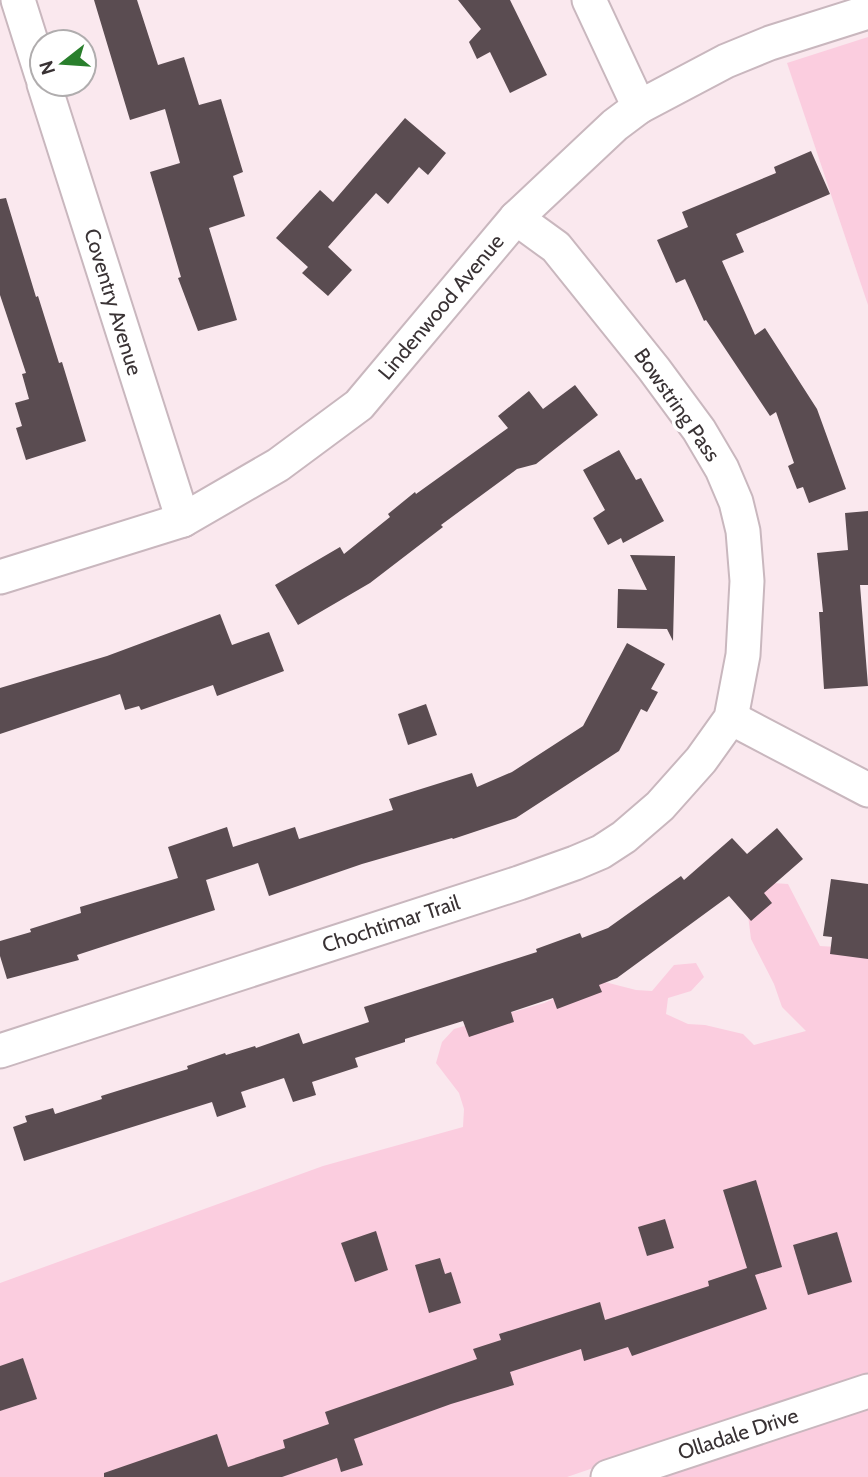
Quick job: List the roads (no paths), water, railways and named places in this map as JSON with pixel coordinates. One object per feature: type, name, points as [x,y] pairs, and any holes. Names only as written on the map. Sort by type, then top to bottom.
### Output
[{"type":"street","points":[[18,0],[28,32]]},
{"type":"street","points":[[589,0],[639,107]]},
{"type":"street","name":"Lindenwood Avenue","points":[[0,577],[183,520],[278,465],[359,405],[516,218],[615,125],[639,107],[726,61],[771,43],[868,12]]},
{"type":"street","name":"Coventry Avenue","points":[[48,98],[183,520]]},
{"type":"street","name":"Bowstring Pass","points":[[516,218],[556,247],[654,369],[699,430],[722,470],[736,502],[743,531],[747,581],[743,656],[731,718]]},
{"type":"street","points":[[731,718],[868,790]]},
{"type":"street","name":"Chochtimar Trail","points":[[0,1051],[519,883],[601,852],[624,837],[660,806],[701,760],[731,718]]},
{"type":"street","name":"Olladale Drive","points":[[608,1477],[868,1391]]}]
